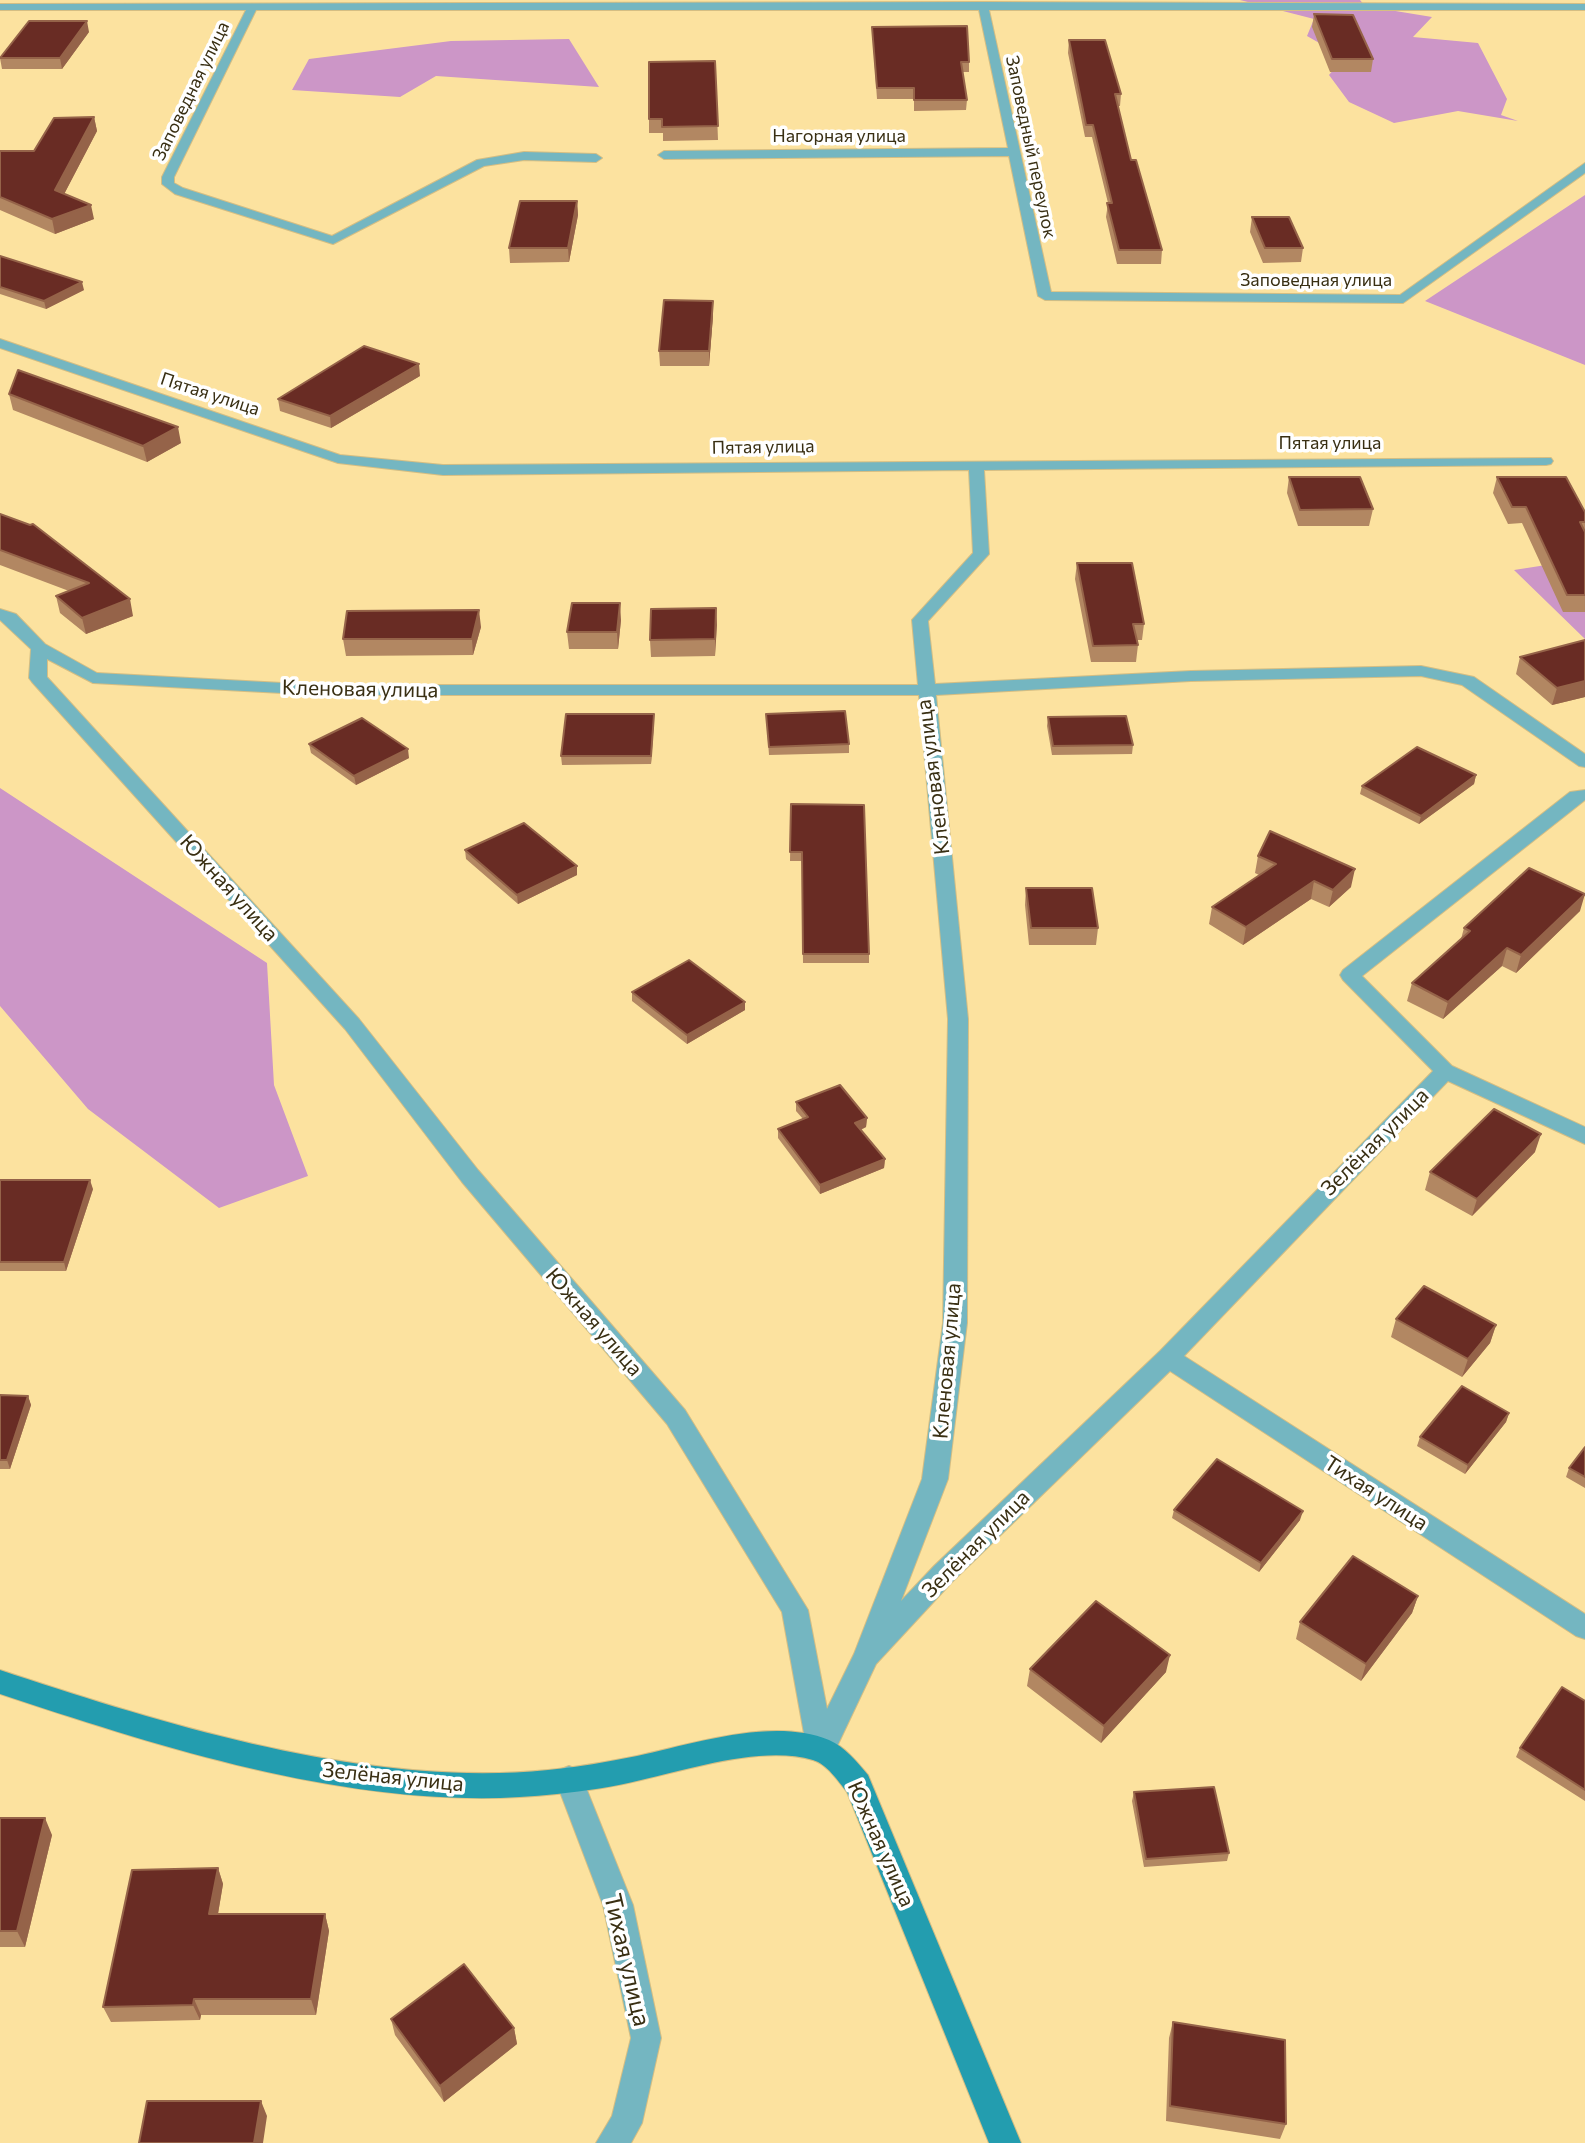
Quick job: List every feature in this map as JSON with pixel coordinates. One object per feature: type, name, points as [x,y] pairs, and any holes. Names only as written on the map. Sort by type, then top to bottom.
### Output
[{"type":"street","name":"Заповедный переулок","points":[[983,5],[1045,296]]},
{"type":"street","points":[[0,7],[1585,7]]},
{"type":"street","name":"Заповедная улица","points":[[252,8],[167,177],[168,184],[192,197],[333,240],[481,163],[524,156],[597,158]]},
{"type":"street","name":"Нагорная улица","points":[[664,155],[1014,152]]},
{"type":"street","name":"Заповедная улица","points":[[1045,296],[1403,299],[1585,167]]},
{"type":"street","name":"Пятая улица","points":[[0,344],[338,459],[443,470],[1546,461]]},
{"type":"street","points":[[976,465],[981,554],[920,620],[926,690],[1191,676],[1421,671],[1468,681],[1585,762]]},
{"type":"street","points":[[0,614],[10,618],[39,648]]},
{"type":"street","name":"Кленовая улица","points":[[39,648],[93,678],[320,690],[926,690],[958,1019],[955,1322],[935,1479],[867,1656]]},
{"type":"street","name":"Южная улица","points":[[39,648],[38,678],[352,1024],[470,1176],[676,1417],[795,1609],[821,1750],[842,1764],[858,1784],[1005,2143]]},
{"type":"street","name":"Зелёная улица","points":[[0,1682],[119,1722],[293,1765],[429,1784],[517,1785],[612,1774],[763,1744],[792,1744],[821,1750],[867,1656],[943,1574],[1168,1358],[1445,1071],[1350,975],[1576,796],[1585,795]]},
{"type":"street","points":[[1445,1071],[1585,1136]]},
{"type":"street","name":"Тихая улица","points":[[1168,1358],[1585,1628]]},
{"type":"street","name":"Тихая улица","points":[[569,1779],[618,1905],[646,2038],[626,2123],[612,2143]]},
{"type":"shaded area","points":[[1240,0],[1360,0],[1365,6],[1432,17],[1413,37],[1478,43],[1507,99],[1501,115],[1518,121],[1458,111],[1394,123],[1349,102],[1329,75],[1344,57],[1307,36],[1314,19]]},
{"type":"shaded area","points":[[569,39],[599,87],[436,76],[400,97],[292,90],[309,59],[451,41]]},
{"type":"shaded area","points":[[1585,195],[1585,365],[1425,301]]},
{"type":"shaded area","points":[[1585,559],[1585,639],[1514,570]]},
{"type":"shaded area","points":[[0,788],[267,963],[274,1085],[308,1176],[219,1208],[88,1109],[0,1006]]},
{"type":"building","points":[[1314,14],[1353,15],[1373,59],[1332,59]]},
{"type":"building","points":[[29,21],[87,21],[60,58],[0,58]]},
{"type":"building","points":[[967,26],[969,62],[961,62],[967,100],[914,100],[914,88],[877,88],[872,27]]},
{"type":"building","points":[[1069,40],[1105,40],[1121,94],[1115,94],[1131,160],[1136,160],[1162,250],[1119,250],[1107,203],[1112,203],[1093,125],[1086,125]]},
{"type":"building","points":[[715,61],[718,126],[662,127],[662,119],[649,119],[649,62]]},
{"type":"building","points":[[94,117],[55,190],[91,205],[52,219],[0,197],[0,151],[34,151],[54,118]]},
{"type":"building","points":[[520,201],[577,201],[568,248],[509,248]]},
{"type":"building","points":[[1252,217],[1289,217],[1303,248],[1265,248]]},
{"type":"building","points":[[0,256],[82,282],[44,301],[0,287]]},
{"type":"building","points":[[664,300],[713,301],[709,351],[659,351]]},
{"type":"building","points":[[364,346],[419,364],[330,416],[278,399]]},
{"type":"building","points":[[18,370],[178,427],[143,446],[9,394]]},
{"type":"building","points":[[1289,477],[1360,477],[1373,509],[1300,510]]},
{"type":"building","points":[[1497,477],[1566,477],[1585,512],[1585,522],[1580,522],[1585,532],[1585,595],[1567,595],[1526,507],[1512,507]]},
{"type":"building","points":[[0,514],[33,524],[130,599],[82,618],[56,596],[89,583],[0,550]]},
{"type":"building","points":[[1077,563],[1132,563],[1144,624],[1133,624],[1138,645],[1093,646]]},
{"type":"building","points":[[572,603],[620,603],[617,632],[567,632]]},
{"type":"building","points":[[716,608],[715,639],[650,640],[651,609]]},
{"type":"building","points":[[479,610],[472,639],[343,639],[347,611]]},
{"type":"building","points":[[1585,640],[1585,681],[1557,688],[1520,657]]},
{"type":"building","points":[[845,711],[849,744],[769,747],[766,714]]},
{"type":"building","points":[[566,714],[654,714],[651,756],[561,756]]},
{"type":"building","points":[[1126,716],[1133,745],[1053,746],[1048,717]]},
{"type":"building","points":[[362,718],[408,749],[354,776],[309,744]]},
{"type":"building","points":[[1417,747],[1476,775],[1421,816],[1362,786]]},
{"type":"building","points":[[791,804],[864,805],[869,954],[803,954],[802,852],[790,852]]},
{"type":"building","points":[[524,823],[577,866],[517,895],[465,850]]},
{"type":"building","points":[[1270,831],[1355,869],[1333,890],[1314,881],[1246,927],[1212,907],[1276,864],[1258,856]]},
{"type":"building","points":[[1529,868],[1585,894],[1521,955],[1507,948],[1448,1002],[1412,983],[1470,931],[1464,928]]},
{"type":"building","points":[[1026,888],[1092,888],[1098,928],[1031,928]]},
{"type":"building","points":[[689,960],[745,1002],[687,1035],[632,992]]},
{"type":"building","points":[[840,1085],[867,1118],[855,1123],[885,1159],[820,1185],[778,1129],[808,1117],[796,1102]]},
{"type":"building","points":[[1494,1109],[1541,1134],[1477,1199],[1430,1172]]},
{"type":"building","points":[[0,1180],[90,1180],[64,1262],[0,1262]]},
{"type":"building","points":[[1424,1286],[1496,1325],[1468,1359],[1396,1319]]},
{"type":"building","points":[[1462,1386],[1509,1413],[1468,1465],[1420,1437]]},
{"type":"building","points":[[0,1395],[28,1396],[7,1460],[0,1460]]},
{"type":"building","points":[[1585,1447],[1585,1477],[1569,1468]]},
{"type":"building","points":[[1217,1459],[1303,1511],[1261,1563],[1174,1510]]},
{"type":"building","points":[[1353,1556],[1418,1596],[1366,1664],[1300,1622]]},
{"type":"building","points":[[1096,1601],[1170,1655],[1104,1726],[1030,1669]]},
{"type":"building","points":[[1562,1687],[1585,1701],[1585,1790],[1520,1748]]},
{"type":"building","points":[[1214,1787],[1229,1853],[1146,1859],[1134,1792]]},
{"type":"building","points":[[0,1818],[45,1818],[17,1931],[0,1931]]},
{"type":"building","points":[[218,1868],[209,1914],[325,1914],[311,1999],[194,1999],[193,2005],[103,2007],[132,1870]]},
{"type":"building","points":[[464,1964],[514,2028],[440,2086],[391,2019]]},
{"type":"building","points":[[1173,2022],[1285,2040],[1286,2124],[1170,2106]]},
{"type":"building","points":[[147,2101],[261,2101],[254,2143],[139,2143]]}]
